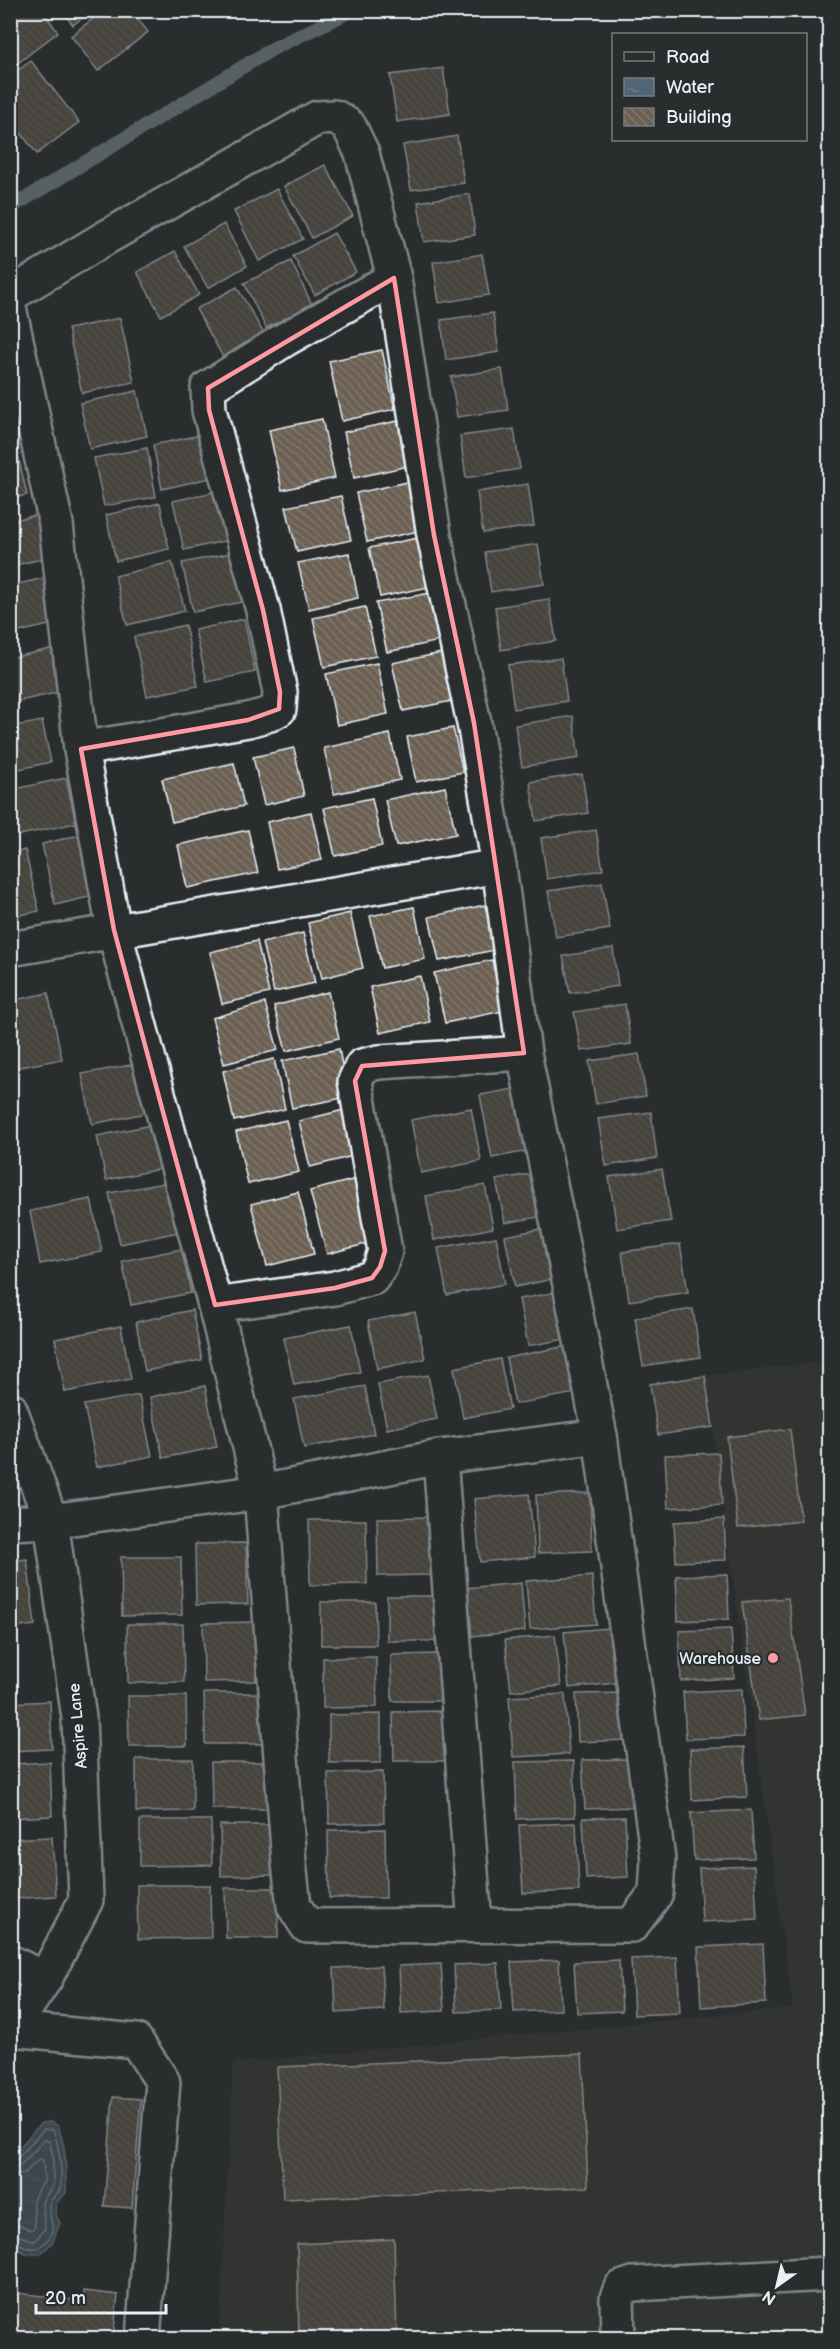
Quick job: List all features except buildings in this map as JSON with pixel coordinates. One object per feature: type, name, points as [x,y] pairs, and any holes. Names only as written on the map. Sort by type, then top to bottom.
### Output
[{"type":"street","points":[[10,295],[117,231],[317,118],[335,117],[349,126],[362,153],[394,278],[434,535],[474,723],[499,866],[524,1053],[600,1436],[658,1860],[656,1893],[632,1925],[307,1926],[294,1906],[261,1492],[215,1305],[114,930],[81,749],[56,524],[10,312]]},
{"type":"street","points":[[81,749],[248,720],[279,709],[280,692],[262,610],[209,410],[208,388],[284,340],[394,278]]},
{"type":"street","points":[[10,949],[499,866]]},
{"type":"street","points":[[215,1305],[335,1288],[372,1278],[380,1267],[385,1251],[355,1081],[362,1066],[379,1062],[524,1053]]},
{"type":"street","name":"Aspire Lane","points":[[10,1408],[51,1521],[79,1719],[86,1900],[45,1979],[11,2030]]},
{"type":"street","points":[[10,1523],[51,1521],[261,1492],[440,1457],[600,1436]]},
{"type":"street","points":[[440,1457],[475,1924]]},
{"type":"street","points":[[10,1962],[45,1979]]},
{"type":"street","points":[[11,2030],[136,2041],[163,2082],[143,2338]]},
{"type":"street","points":[[618,2338],[617,2298],[621,2288],[633,2284],[830,2274]]},
{"type":"highlighted area","points":[[394,278],[434,535],[474,723],[524,1053],[362,1066],[355,1081],[385,1251],[380,1267],[372,1278],[335,1288],[215,1305],[114,930],[81,749],[248,720],[279,709],[280,692],[263,610],[209,410],[208,388]]},
{"type":"shaded area","points":[[829,1361],[829,2338],[219,2338],[233,2063],[793,2008],[705,1376]]},
{"type":"water","points":[[50,2122],[57,2125],[63,2142],[66,2193],[56,2203],[56,2215],[60,2223],[52,2243],[40,2254],[27,2254],[11,2245],[11,2157],[41,2123]]},
{"type":"waterway","points":[[10,208],[274,48],[353,10]]},
{"type":"place","name":"Warehouse","points":[[773,1658]]}]
